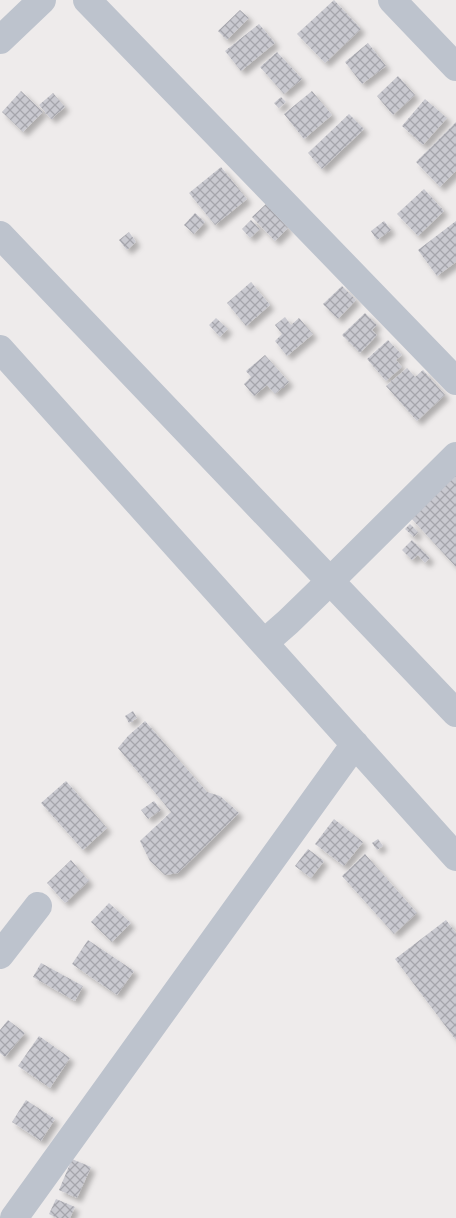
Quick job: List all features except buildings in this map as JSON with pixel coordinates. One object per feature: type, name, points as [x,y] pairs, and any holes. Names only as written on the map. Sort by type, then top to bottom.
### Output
[{"type":"street","points":[[0,40],[42,0]]},
{"type":"street","points":[[87,0],[456,381]]},
{"type":"street","points":[[392,0],[456,67]]},
{"type":"street","points":[[0,235],[325,586],[456,714]]},
{"type":"street","points":[[0,349],[456,857]]},
{"type":"street","points":[[264,643],[325,586],[456,456]]},
{"type":"street","points":[[10,1211],[355,744]]},
{"type":"street","points":[[0,955],[38,906]]}]
